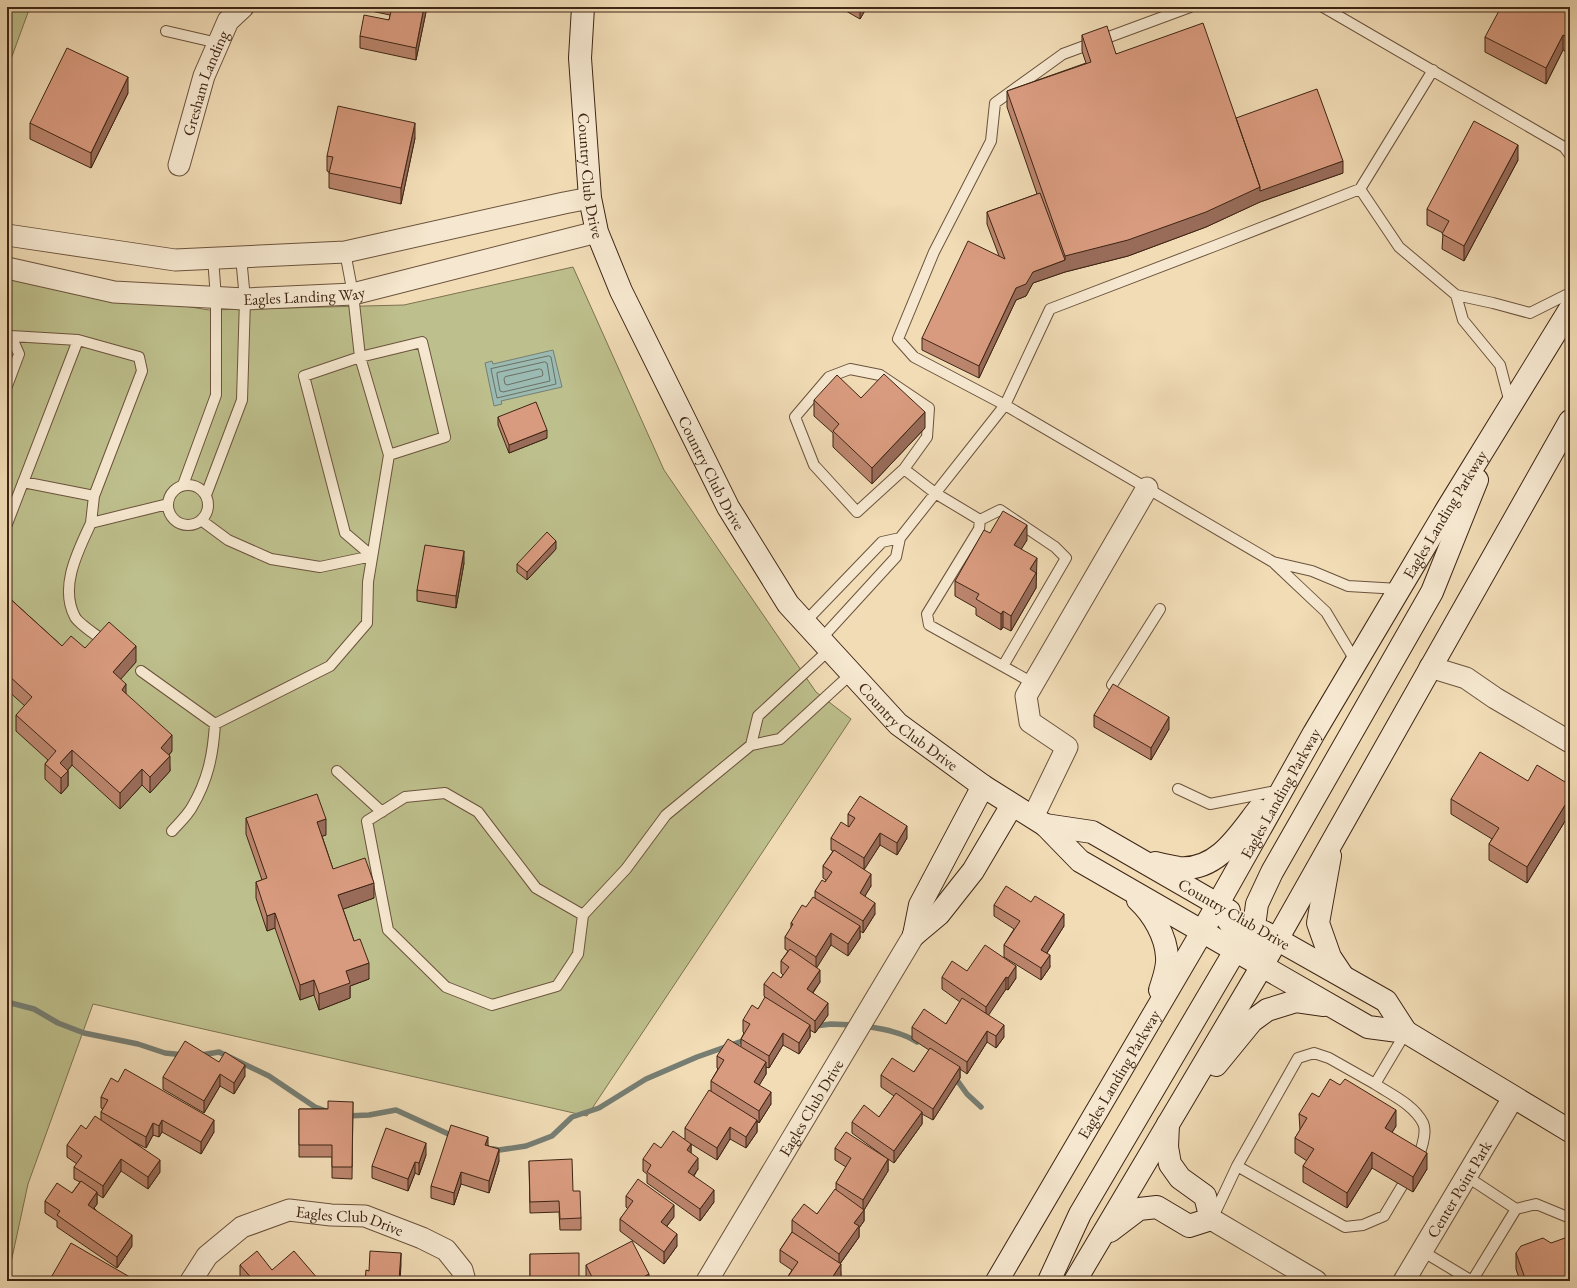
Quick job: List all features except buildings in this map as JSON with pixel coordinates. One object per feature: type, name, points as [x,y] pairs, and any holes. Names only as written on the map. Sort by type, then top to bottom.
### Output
[{"type":"main road","name":"Country Club Drive","points":[[583,7],[580,58],[590,198],[597,232],[620,291],[728,507],[788,604],[898,724],[983,786],[1039,821],[1080,861],[1368,1027],[1406,1032],[1513,1098],[1570,1131]]},
{"type":"main road","name":"Eagles Landing Parkway","points":[[997,1281],[1202,932],[1314,733],[1506,412],[1570,309]]},
{"type":"main road","points":[[1262,966],[1254,926],[1257,904],[1272,872],[1432,592],[1506,412]]},
{"type":"main road","points":[[1075,1281],[1262,966],[1334,836],[1570,421]]},
{"type":"main road","points":[[1141,860],[1179,868],[1194,867],[1206,863],[1222,854],[1234,842],[1314,733]]},
{"type":"main road","points":[[914,935],[920,905],[983,786]]},
{"type":"main road","points":[[914,935],[939,914],[973,871],[1012,805]]},
{"type":"main road","name":"Country Club Drive","points":[[1039,821],[1092,832],[1141,860],[1386,1001],[1406,1032]]},
{"type":"main road","points":[[1334,836],[1318,923],[1330,958],[1344,977]]},
{"type":"main road","points":[[1124,887],[1148,909],[1162,932],[1167,957],[1163,982],[1152,1016]]},
{"type":"main road","points":[[1049,1281],[1080,1214],[1235,951],[1238,934],[1217,905]]},
{"type":"main road","points":[[1101,1238],[1139,1209],[1157,1207],[1189,1226],[1212,1219],[1205,1196],[1180,1178],[1170,1164],[1167,1148],[1168,1125],[1252,1021],[1267,1010],[1296,1001],[1331,1006]]},
{"type":"street","name":"Gresham Landing","points":[[179,165],[204,76],[228,21],[243,7]]},
{"type":"street","points":[[7,235],[175,260],[345,252],[590,198]]},
{"type":"street","name":"Eagles Landing Way","points":[[7,268],[114,292],[245,299],[353,294],[597,232]]},
{"type":"street","points":[[1039,821],[1066,747],[1030,722],[1026,696],[1147,488]]},
{"type":"street","points":[[1430,667],[1466,678],[1495,698],[1570,742]]},
{"type":"street","name":"Eagles Club Drive","points":[[707,1281],[914,935]]},
{"type":"street","name":"Center Point Park","points":[[1404,1281],[1513,1098]]},
{"type":"street","name":"Eagles Club Drive","points":[[191,1281],[207,1256],[242,1227],[289,1210],[331,1215],[365,1216],[422,1238],[446,1250],[462,1270],[465,1281]]},
{"type":"street","points":[[1212,1219],[1316,1281]]},
{"type":"lane","points":[[1190,7],[1063,54],[995,103],[991,141],[934,252],[898,339],[914,357],[1005,405],[1273,562],[1326,612],[1356,662]]},
{"type":"lane","points":[[1323,7],[1568,150]]},
{"type":"lane","points":[[166,31],[218,43]]},
{"type":"lane","points":[[751,745],[758,716],[825,644],[896,557],[900,538],[1005,405],[1050,309],[1360,189],[1433,70]]},
{"type":"lane","points":[[1360,189],[1399,247],[1456,295],[1530,313],[1570,293]]},
{"type":"lane","points":[[215,724],[330,666],[367,623],[368,582],[389,455],[360,357],[353,294],[345,252]]},
{"type":"lane","points":[[206,495],[242,400],[245,299],[241,257]]},
{"type":"lane","points":[[183,486],[216,395],[216,298],[213,258]]},
{"type":"lane","points":[[1456,295],[1463,320],[1500,365],[1506,412]]},
{"type":"lane","points":[[9,335],[78,340],[139,357],[142,371],[94,496],[91,523],[76,555],[70,582],[69,600],[76,618],[101,639]]},
{"type":"lane","points":[[7,386],[20,354],[9,335]]},
{"type":"lane","points":[[7,524],[78,340]]},
{"type":"lane","points":[[372,556],[345,533],[304,376],[360,357],[422,342],[445,437],[389,455]]},
{"type":"lane","points":[[850,369],[880,375],[929,408],[927,437],[904,469],[858,512],[814,465],[795,418],[829,377],[850,369]]},
{"type":"lane","points":[[904,469],[935,493],[980,520]]},
{"type":"lane","points":[[23,482],[94,496]]},
{"type":"lane","points":[[183,486],[195,486],[201,489],[206,495],[208,508],[202,520],[196,524],[182,524],[171,516],[168,504],[169,498],[172,492],[177,488],[183,486]]},
{"type":"lane","points":[[91,523],[168,504]]},
{"type":"lane","points":[[980,520],[1000,510],[1055,547],[1066,558],[1003,666]]},
{"type":"lane","points":[[202,520],[228,540],[271,558],[320,567],[372,556]]},
{"type":"lane","points":[[980,520],[979,529],[927,614],[929,625],[1033,683]]},
{"type":"lane","points":[[805,622],[882,542],[900,538]]},
{"type":"lane","points":[[1273,562],[1312,571],[1348,586],[1399,590]]},
{"type":"lane","points":[[1112,685],[1160,609]]},
{"type":"lane","points":[[141,671],[215,724]]},
{"type":"lane","points":[[583,915],[536,888],[478,812],[445,793],[405,797],[367,822],[388,930],[446,987],[492,1005],[557,986],[578,954],[583,915],[626,869],[666,815],[751,745],[780,739],[852,673]]},
{"type":"lane","points":[[172,830],[192,808],[206,778],[213,754],[215,724]]},
{"type":"lane","points":[[337,770],[382,812]]},
{"type":"lane","points":[[1178,789],[1210,804],[1271,792]]},
{"type":"lane","points":[[1375,1084],[1406,1032]]},
{"type":"lane","points":[[1212,1219],[1237,1166],[1298,1058],[1314,1053],[1329,1058],[1375,1084],[1410,1107],[1424,1124],[1423,1147],[1416,1163]]},
{"type":"lane","points":[[1237,1166],[1345,1227],[1363,1225],[1384,1216],[1402,1186]]},
{"type":"lane","points":[[1466,1176],[1516,1209]]},
{"type":"lane","points":[[1422,1251],[1472,1281],[1516,1209],[1536,1204],[1570,1218]]},
{"type":"green space","points":[[7,7],[30,7],[7,70]]},
{"type":"green space","points":[[573,267],[664,470],[816,692],[851,719],[587,1116],[93,1004],[28,1184],[7,1281],[7,277],[209,310],[404,305]]},
{"type":"water","points":[[553,350],[562,387],[501,401],[502,404],[494,406],[485,363],[492,361],[493,364]]},
{"type":"waterway","points":[[7,1002],[34,1009],[58,1023],[84,1033],[138,1044],[165,1053],[184,1055]]},
{"type":"waterway","points":[[815,1026],[831,1024],[854,1025]]},
{"type":"waterway","points":[[865,1026],[898,1033],[917,1042]]},
{"type":"waterway","points":[[493,1149],[499,1150],[526,1146],[552,1136],[572,1117],[599,1108],[646,1079],[697,1057],[748,1039]]},
{"type":"waterway","points":[[201,1055],[219,1052],[269,1076],[315,1107],[326,1111]]},
{"type":"waterway","points":[[954,1076],[967,1094],[981,1107]]},
{"type":"waterway","points":[[346,1116],[369,1115],[396,1110],[455,1137]]}]
